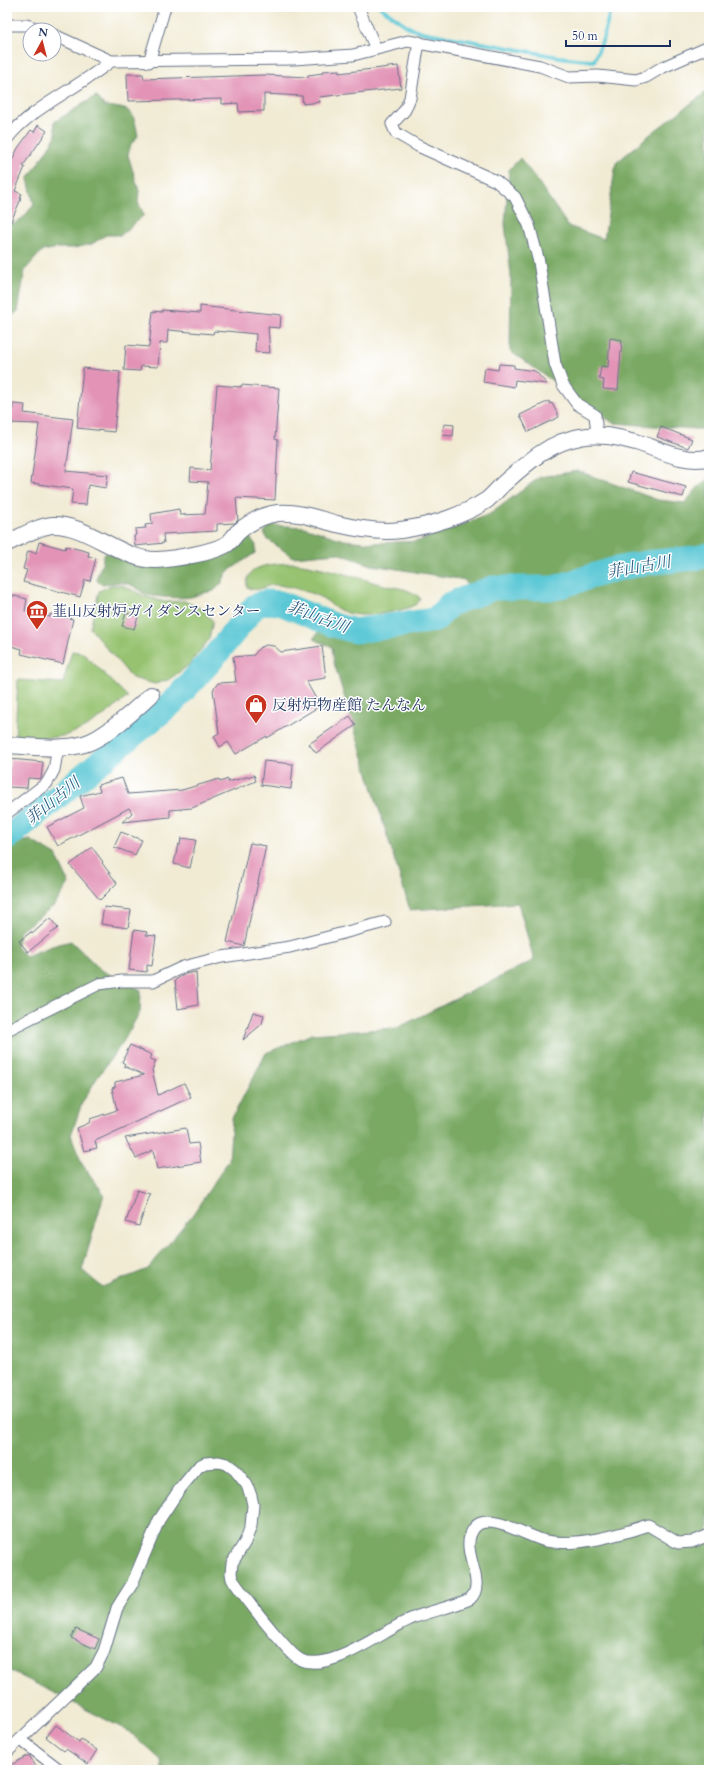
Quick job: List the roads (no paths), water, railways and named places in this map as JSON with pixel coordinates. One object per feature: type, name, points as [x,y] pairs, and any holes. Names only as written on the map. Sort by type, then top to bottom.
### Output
[{"type":"street","points":[[148,62],[165,7]]},
{"type":"street","points":[[358,7],[376,49]]},
{"type":"street","points":[[7,25],[22,25]]},
{"type":"street","points":[[62,39],[111,62],[294,59],[352,55],[408,41],[540,66],[569,77],[598,76],[636,80],[646,77],[661,68],[709,47]]},
{"type":"street","points":[[419,42],[410,98],[405,110],[392,124],[396,133],[418,146],[496,181],[515,197],[529,225],[539,262],[555,364],[563,385],[577,404],[595,415],[597,435]]},
{"type":"street","points":[[7,139],[19,124],[96,74],[111,62]]},
{"type":"street","points":[[7,543],[45,526],[68,526],[128,552],[155,560],[193,554],[227,544],[247,526],[258,519],[280,513],[308,516],[359,529],[380,531],[401,530],[421,526],[461,513],[487,499],[526,464],[546,450],[563,441],[579,437],[597,435],[629,441],[692,459],[709,457]]},
{"type":"street","points":[[7,746],[58,747],[74,746],[90,741],[129,715],[151,695]]},
{"type":"street","points":[[7,813],[47,783],[54,770],[58,747]]},
{"type":"street","points":[[7,1030],[99,984],[153,981],[183,968],[222,957],[290,946],[385,922]]},
{"type":"street","points":[[7,1752],[96,1667],[104,1650],[117,1608],[132,1584],[159,1520],[179,1490],[199,1466],[205,1463],[219,1462],[227,1464],[235,1470],[247,1485],[251,1496],[253,1505],[251,1526],[245,1542],[232,1563],[232,1579],[256,1613],[293,1654],[301,1660],[310,1662],[331,1660],[373,1640],[412,1618],[470,1599],[474,1595],[476,1583],[468,1540],[476,1525],[485,1522],[498,1523],[552,1542],[572,1542],[623,1533],[648,1525],[678,1543],[692,1542],[709,1534]]},
{"type":"street","points":[[21,1740],[60,1770]]},
{"type":"waterway","points":[[380,7],[410,28],[422,32],[559,57],[594,61],[603,39],[611,7]]},
{"type":"waterway","name":"菲山古川","points":[[7,838],[172,703],[214,657],[255,606],[266,602],[280,603],[333,625],[355,631],[435,620],[450,604],[493,588],[554,588],[612,570],[645,563],[696,558],[709,555]]},
{"type":"place","name":"韮山反射炉ガイダンスセンター","points":[[37,630]]},
{"type":"place","name":"反射炉物産館 たんなん","points":[[256,724]]}]
